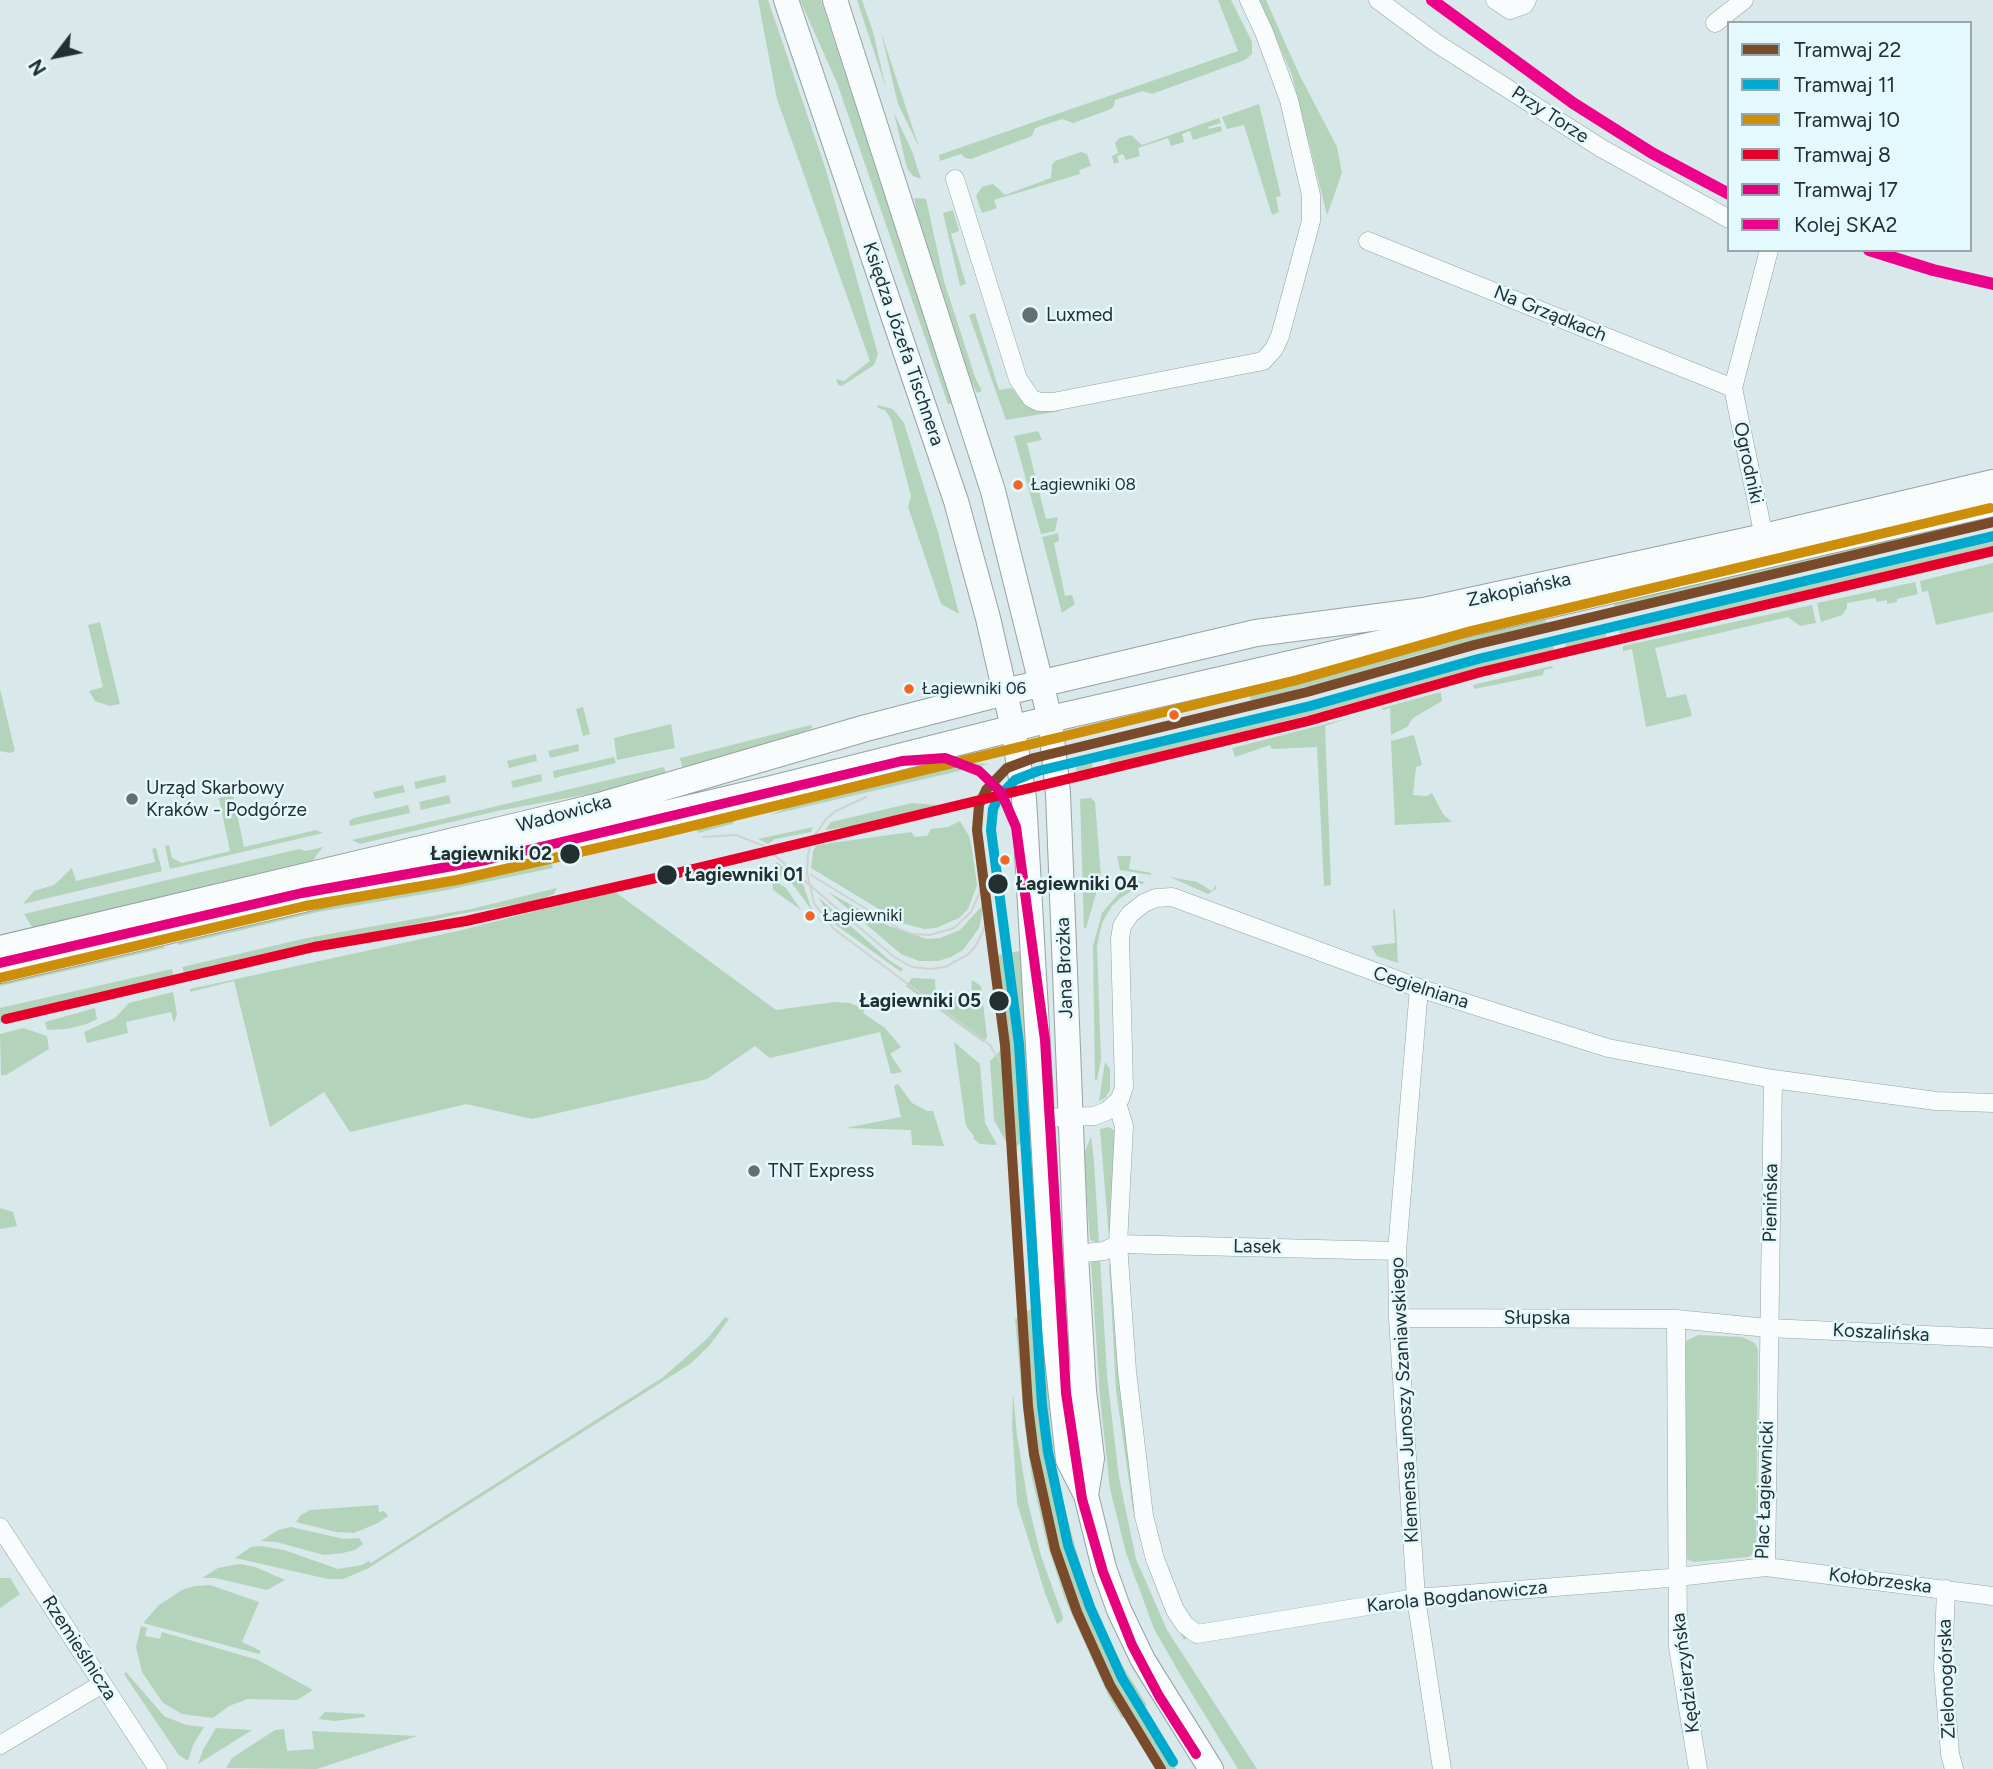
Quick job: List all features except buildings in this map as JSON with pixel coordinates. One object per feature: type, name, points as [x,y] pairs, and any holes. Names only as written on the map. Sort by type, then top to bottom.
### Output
[{"type":"main road","name":"Księdza Józefa Tischnera","points":[[786,0],[956,501],[1005,692]]},
{"type":"main road","name":"Księdza Józefa Tischnera","points":[[835,0],[989,478],[1043,684]]},
{"type":"main road","name":"Zakopiańska","points":[[1043,684],[1256,633],[1424,611],[1764,537],[1993,482]]},
{"type":"main road","name":"Zakopiańska","points":[[1050,719],[1993,503]]},
{"type":"main road","name":"Wadowicka","points":[[0,949],[603,805],[821,740],[1043,684]]},
{"type":"main road","name":"Jana Brożka","points":[[1043,684],[1050,719],[1058,793],[1076,1254],[1091,1458],[1086,1495]]},
{"type":"main road","name":"Jana Brożka","points":[[1005,692],[1024,798],[1041,1118],[1061,1405],[1068,1460],[1086,1495],[1104,1568],[1119,1610],[1143,1660],[1210,1769]]},
{"type":"main road","name":"Wadowicka","points":[[0,970],[772,789],[1050,719]]},
{"type":"street","points":[[955,179],[1018,379],[1031,398],[1039,402],[1053,402],[1263,361],[1274,349],[1280,336],[1311,221],[1311,195],[1289,100],[1249,0]]},
{"type":"street","name":"Przy Torze","points":[[1378,0],[1436,43],[1601,148],[1727,218]]},
{"type":"street","points":[[1495,0],[1510,10],[1521,5]]},
{"type":"street","points":[[1715,23],[1744,0]]},
{"type":"street","name":"Na Grządkach","points":[[1368,241],[1733,388]]},
{"type":"street","points":[[1733,388],[1768,252]]},
{"type":"street","name":"Ogrodniki","points":[[1733,388],[1764,537]]},
{"type":"street","name":"Cegielniana","points":[[1117,1103],[1124,1087],[1120,939],[1122,926],[1130,914],[1144,903],[1156,898],[1172,897],[1419,988],[1608,1048],[1773,1079],[1937,1101],[1993,1103]]},
{"type":"street","name":"Klemensa Junoszy Szaniawskiego","points":[[1419,988],[1397,1251],[1398,1318],[1416,1598],[1442,1769]]},
{"type":"street","name":"Pienińska","points":[[1768,1328],[1773,1079]]},
{"type":"street","points":[[1041,1118],[1101,1114],[1117,1103],[1125,1126],[1118,1244],[1104,1251],[1076,1254]]},
{"type":"street","name":"Lasek","points":[[1118,1244],[1397,1251]]},
{"type":"street","name":"Karola Bogdanowicza","points":[[1118,1244],[1127,1371],[1144,1516],[1155,1559],[1175,1610],[1185,1625],[1197,1634],[1416,1598],[1677,1577]]},
{"type":"street","name":"Słupska","points":[[1398,1318],[1676,1319]]},
{"type":"street","points":[[1677,1577],[1676,1319],[1768,1328]]},
{"type":"street","name":"Koszalińska","points":[[1768,1328],[1993,1338]]},
{"type":"street","name":"Plac Łagiewnicki","points":[[1677,1577],[1766,1567],[1768,1328]]},
{"type":"street","name":"Rzemieślnicza","points":[[0,1527],[158,1769]]},
{"type":"street","name":"Kołobrzeska","points":[[1766,1567],[1993,1596]]},
{"type":"street","name":"Kędzierzyńska","points":[[1677,1577],[1678,1647],[1698,1769]]},
{"type":"street","name":"Zielonogórska","points":[[1947,1589],[1943,1668],[1950,1754],[1954,1769]]},
{"type":"street","points":[[0,1745],[102,1684]]},
{"type":"green space","points":[[758,0],[768,0],[826,170],[878,354],[874,365],[842,386],[838,385],[836,379],[844,381],[870,361],[777,99]]},
{"type":"green space","points":[[800,0],[821,0],[953,403],[948,404],[837,83]]},
{"type":"green space","points":[[857,0],[862,0],[873,32],[886,88]]},
{"type":"green space","points":[[1218,0],[1231,0],[1252,42],[1252,54],[1245,60],[1152,94],[1143,91],[1115,100],[1111,109],[1073,123],[1062,119],[1035,128],[1032,136],[971,159],[961,154],[940,161],[939,155],[1238,51]]},
{"type":"green space","points":[[1259,0],[1266,0],[1299,74],[1337,147],[1342,173],[1327,215],[1292,75]]},
{"type":"green space","points":[[881,32],[919,147],[898,104]]},
{"type":"green space","points":[[1259,104],[1281,196],[1276,197],[1279,212],[1272,215],[1244,125],[1227,129],[1222,117]]},
{"type":"green space","points":[[894,113],[912,151],[921,179],[913,176],[907,168]]},
{"type":"green space","points":[[1219,118],[1221,123],[1208,127],[1221,126],[1222,131],[1193,140],[1190,131],[1182,134],[1184,142],[1171,146],[1168,138],[1138,148],[1140,156],[1126,160],[1123,154],[1117,156],[1119,162],[1114,164],[1112,156],[1118,153],[1115,143],[1119,138],[1131,135],[1142,145]]},
{"type":"green space","points":[[1081,152],[1087,154],[1091,166],[1079,170],[1080,174],[994,200],[997,208],[982,213],[976,196],[982,187],[993,184],[1005,195],[1051,178],[1055,161]]},
{"type":"green space","points":[[914,198],[926,199],[944,281],[982,391],[977,393],[971,381]]},
{"type":"green space","points":[[953,210],[959,231],[951,234],[966,284],[960,286],[943,213]]},
{"type":"green space","points":[[975,313],[999,390],[1012,388],[1032,409],[1060,408],[1060,411],[1006,420],[969,315]]},
{"type":"green space","points":[[877,405],[893,409],[904,423],[938,532],[959,614],[941,604],[908,507],[911,496],[891,419],[885,410]]},
{"type":"green space","points":[[1038,431],[1042,440],[1027,443],[1046,519],[1058,517],[1055,531],[1041,534],[1014,436]]},
{"type":"green space","points":[[1993,514],[1993,518],[1614,607],[1615,601]]},
{"type":"green space","points":[[1058,533],[1059,541],[1054,543],[1065,596],[1072,595],[1075,604],[1062,613],[1042,537]]},
{"type":"green space","points":[[1993,539],[1993,551],[1619,634],[1619,628]]},
{"type":"green space","points":[[1993,563],[1993,612],[1936,625],[1928,591],[1922,592],[1920,581]]},
{"type":"green space","points":[[1915,582],[1918,594],[1887,604],[1887,600],[1877,602],[1875,598],[1847,603],[1842,615],[1821,622],[1817,603]]},
{"type":"green space","points":[[1812,605],[1816,623],[1800,626],[1788,617],[1655,648],[1667,698],[1686,694],[1692,716],[1646,727],[1632,649],[1623,651],[1623,646]]},
{"type":"green space","points":[[1544,620],[1548,623],[1420,654],[1251,701],[1247,687]]},
{"type":"green space","points":[[100,622],[120,704],[110,706],[95,701],[89,691],[103,687],[88,625]]},
{"type":"green space","points":[[1606,631],[1606,637],[1566,648],[1565,640]]},
{"type":"green space","points":[[1553,643],[1554,652],[1539,657],[1446,677],[1306,716],[1110,765],[1109,756],[1298,711],[1439,671]]},
{"type":"green space","points":[[1552,666],[1553,668],[1544,670],[1543,675],[1474,689],[1473,685]]},
{"type":"green space","points":[[0,689],[15,751],[10,753],[0,751]]},
{"type":"green space","points":[[1441,692],[1442,701],[1413,718],[1407,727],[1391,735],[1390,708],[1382,708]]},
{"type":"green space","points":[[583,707],[590,734],[583,736],[576,709]]},
{"type":"green space","points":[[1349,718],[1325,726],[1331,885],[1324,886],[1317,747],[1272,749],[1270,745],[1235,757],[1232,748]]},
{"type":"green space","points":[[671,724],[675,748],[617,760],[614,738]]},
{"type":"green space","points":[[811,725],[812,728],[803,732],[683,769],[680,758]]},
{"type":"green space","points":[[1414,735],[1422,765],[1416,767],[1413,795],[1426,796],[1432,793],[1443,814],[1452,822],[1395,825],[1391,741]]},
{"type":"green space","points":[[578,744],[579,751],[550,758],[548,751]]},
{"type":"green space","points":[[536,754],[537,761],[509,768],[507,761]]},
{"type":"green space","points":[[614,757],[616,763],[554,778],[553,771]]},
{"type":"green space","points":[[1092,761],[1093,774],[1088,780],[1077,782],[1076,764]]},
{"type":"green space","points":[[970,763],[989,764],[770,815],[802,802]]},
{"type":"green space","points":[[664,767],[666,774],[606,791],[497,811],[360,844],[352,840]]},
{"type":"green space","points":[[541,774],[542,781],[513,788],[511,781]]},
{"type":"green space","points":[[445,775],[446,782],[416,789],[414,782]]},
{"type":"green space","points":[[403,785],[405,792],[375,799],[373,792]]},
{"type":"green space","points":[[233,795],[244,847],[316,830],[323,833],[170,869],[165,846],[169,845],[172,858],[182,863],[230,851],[219,798]]},
{"type":"green space","points":[[449,795],[451,803],[421,810],[419,802]]},
{"type":"green space","points":[[1091,798],[1095,802],[1101,877],[1084,928],[1080,799]]},
{"type":"green space","points":[[912,803],[943,807],[921,817],[825,830],[831,822]]},
{"type":"green space","points":[[408,805],[410,813],[350,826],[349,821],[354,818]]},
{"type":"green space","points":[[741,814],[732,824],[698,833],[695,822]]},
{"type":"green space","points":[[960,821],[969,836],[977,885],[968,909],[959,918],[936,928],[924,929],[902,923],[811,868],[813,851],[817,845],[911,832],[915,837],[927,836],[931,829],[948,827]]},
{"type":"green space","points":[[677,824],[550,855],[553,868],[442,891],[318,912],[178,945],[179,937]]},
{"type":"green space","points":[[813,827],[811,832],[775,839],[768,844],[758,839]]},
{"type":"green space","points":[[323,847],[309,865],[73,920],[32,927],[24,914],[299,849],[306,851]]},
{"type":"green space","points":[[156,848],[162,871],[23,904],[34,891],[54,885],[72,868],[76,881],[155,862],[152,849]]},
{"type":"green space","points":[[1117,856],[1131,856],[1129,869],[1151,875],[1120,870]]},
{"type":"green space","points":[[777,862],[793,879],[796,878],[803,884],[811,907],[828,932],[791,882],[776,873],[774,866]]},
{"type":"green space","points":[[1120,877],[1145,882],[1119,899],[1102,923],[1097,946],[1101,1060],[1095,1080],[1093,946],[1102,913],[1121,891]]},
{"type":"green space","points":[[1170,877],[1197,882],[1212,891],[1216,885],[1216,889],[1208,894]]},
{"type":"green space","points":[[772,879],[786,888],[801,910],[773,890]]},
{"type":"green space","points":[[557,888],[554,894],[535,901],[454,915],[186,979],[182,967],[307,938],[471,909]]},
{"type":"green space","points":[[614,891],[776,1010],[835,1002],[850,1003],[865,1009],[863,1013],[885,1028],[901,1047],[890,1054],[902,1072],[891,1074],[880,1032],[770,1058],[755,1046],[707,1079],[532,1119],[466,1104],[350,1132],[324,1092],[270,1127],[234,981],[190,992],[190,989],[458,931]]},
{"type":"green space","points":[[828,892],[889,926],[927,939],[940,938],[960,930],[982,906],[982,915],[979,928],[963,950],[938,961],[919,961],[901,954]]},
{"type":"green space","points":[[818,897],[889,960],[903,969],[901,972],[836,925]]},
{"type":"green space","points":[[1393,909],[1398,963],[1377,956],[1371,946],[1395,943]]},
{"type":"green space","points":[[159,941],[165,948],[0,986],[0,979]]},
{"type":"green space","points":[[1020,951],[1031,1134],[1016,1147],[1009,1147],[994,1120],[990,1061],[1002,1049],[1000,1021],[1006,1020],[997,955]]},
{"type":"green space","points":[[172,969],[175,982],[0,1023],[0,1008]]},
{"type":"green space","points":[[912,978],[935,979],[936,998],[971,996],[972,980],[981,986],[987,1037],[983,1042],[906,986]]},
{"type":"green space","points":[[173,992],[177,1014],[174,1023],[171,1012],[126,1022],[128,1033],[87,1043],[84,1032],[115,1018],[129,1003]]},
{"type":"green space","points":[[95,1008],[97,1019],[87,1024],[47,1030],[45,1022]]},
{"type":"green space","points":[[23,1028],[47,1036],[49,1049],[6,1075],[1,1075],[0,1034]]},
{"type":"green space","points":[[954,1042],[980,1064],[985,1123],[997,1145],[980,1144],[966,1126]]},
{"type":"green space","points":[[1105,1062],[1110,1069],[1110,1090],[1105,1098],[1099,1101]]},
{"type":"green space","points":[[898,1084],[912,1103],[927,1111],[933,1111],[944,1146],[912,1145],[911,1130],[846,1128],[901,1117],[894,1086]]},
{"type":"green space","points":[[1109,1127],[1118,1133],[1112,1233],[1109,1238],[1100,1129]]},
{"type":"green space","points":[[1091,1136],[1099,1243],[1090,1240],[1087,1200],[1084,1154]]},
{"type":"green space","points":[[0,1208],[13,1212],[17,1226],[0,1229]]},
{"type":"green space","points":[[1100,1257],[1107,1375],[1119,1478],[1136,1559],[1167,1630],[1257,1769],[1238,1769],[1184,1681],[1154,1629],[1126,1553],[1110,1489],[1100,1398],[1091,1261]]},
{"type":"green space","points":[[1109,1263],[1114,1271],[1136,1501],[1190,1634],[1184,1640],[1158,1593],[1133,1510],[1116,1390]]},
{"type":"green space","points":[[1041,1302],[1051,1432],[1059,1489],[1083,1574],[1101,1623],[1122,1665],[1147,1705],[1139,1710],[1176,1769],[1159,1769],[1126,1716],[1122,1718],[1109,1697],[1065,1599],[1047,1544],[1032,1478],[1025,1429],[1015,1319]]},
{"type":"green space","points":[[725,1317],[729,1319],[721,1330],[690,1364],[367,1569],[343,1579],[328,1579],[235,1558],[251,1547],[261,1546],[284,1550],[338,1569],[362,1565],[369,1561],[371,1563],[662,1378],[708,1338]]},
{"type":"green space","points":[[1698,1335],[1742,1337],[1755,1343],[1758,1350],[1756,1551],[1749,1557],[1694,1562],[1685,1556],[1684,1352],[1686,1341]]},
{"type":"green space","points":[[1013,1393],[1028,1503],[1041,1556],[1063,1617],[1057,1624],[1017,1503],[1012,1424]]},
{"type":"green space","points":[[378,1505],[379,1512],[384,1511],[388,1516],[354,1533],[336,1532],[296,1522],[310,1510]]},
{"type":"green space","points":[[291,1527],[344,1539],[359,1538],[363,1544],[355,1550],[324,1555],[276,1542],[261,1541],[278,1530]]},
{"type":"green space","points":[[240,1564],[255,1567],[285,1580],[267,1590],[215,1578],[202,1578],[218,1568]]},
{"type":"green space","points":[[0,1578],[10,1578],[20,1594],[0,1608]]},
{"type":"green space","points":[[210,1585],[259,1602],[242,1642],[261,1651],[259,1654],[143,1623],[159,1605],[182,1590]]},
{"type":"green space","points":[[141,1626],[147,1628],[145,1636],[160,1639],[162,1632],[258,1660],[313,1690],[297,1700],[248,1699],[229,1706],[213,1718],[182,1714],[163,1703],[142,1672],[136,1647]]},
{"type":"green space","points":[[126,1672],[164,1716],[186,1725],[204,1727],[193,1745],[188,1761],[178,1754],[124,1674]]},
{"type":"green space","points":[[325,1712],[364,1714],[365,1717],[335,1721],[318,1719]]},
{"type":"green space","points":[[216,1728],[252,1730],[198,1764],[203,1750]]},
{"type":"green space","points":[[284,1729],[287,1751],[314,1749],[312,1731],[417,1736],[317,1769],[226,1768],[232,1758],[275,1730]]},
{"type":"tram line","name":"10","points":[[0,978],[305,906],[457,880],[659,834],[1297,680],[1471,631],[1990,508]]},
{"type":"tram line","name":"22","points":[[1161,1769],[1110,1685],[1077,1612],[1055,1549],[1034,1454],[1028,1406],[1005,1045],[977,830],[979,805],[986,790],[1007,768],[1034,758],[1307,692],[1474,645],[1993,522]]},
{"type":"tram line","name":"11","points":[[1173,1762],[1122,1678],[1090,1607],[1068,1545],[1048,1452],[1042,1405],[1019,1044],[991,830],[993,809],[998,798],[1015,780],[1038,771],[1310,706],[1478,659],[1993,536]]},
{"type":"tram line","name":"8","points":[[6,1019],[314,947],[466,921],[669,875],[1308,721],[1481,672],[1993,551]]},
{"type":"tram line","name":"17","points":[[0,963],[302,893],[486,860],[902,761],[945,758],[979,771],[1001,792],[1016,827],[1045,1040],[1066,1393],[1082,1499],[1103,1572],[1132,1645],[1159,1696],[1196,1754]]},
{"type":"tram line","points":[[866,797],[836,811],[826,819],[813,838],[808,854],[807,873],[814,903],[834,929],[990,1045],[1003,1067],[1009,1095]]},
{"type":"tram line","points":[[703,837],[736,835],[764,846],[894,957],[912,967],[945,967],[967,955],[975,947],[984,929],[986,897]]},
{"type":"tram line","points":[[811,875],[899,929],[913,934],[929,935],[954,928],[971,912],[982,887],[982,864]]},
{"type":"rail line","name":"SKA2","points":[[1432,0],[1573,103],[1652,153],[1727,193]]},
{"type":"rail line","name":"SKA2","points":[[1875,252],[1933,270],[1993,284]]},
{"type":"place","name":"Luxmed","points":[[1030,315]]},
{"type":"place","name":"Łagiewniki 08","points":[[1018,485]]},
{"type":"place","name":"Łagiewniki 06","points":[[909,689]]},
{"type":"place","name":"Urząd Skarbowy Kraków - Podgórze","points":[[132,799]]},
{"type":"place","name":"Łagiewniki 02","points":[[570,854]]},
{"type":"place","name":"Łagiewniki 01","points":[[667,875]]},
{"type":"place","name":"Łagiewniki 04","points":[[998,884]]},
{"type":"place","name":"Łagiewniki","points":[[810,916]]},
{"type":"place","name":"Łagiewniki 05","points":[[999,1001]]},
{"type":"place","name":"TNT Express","points":[[754,1171]]}]
